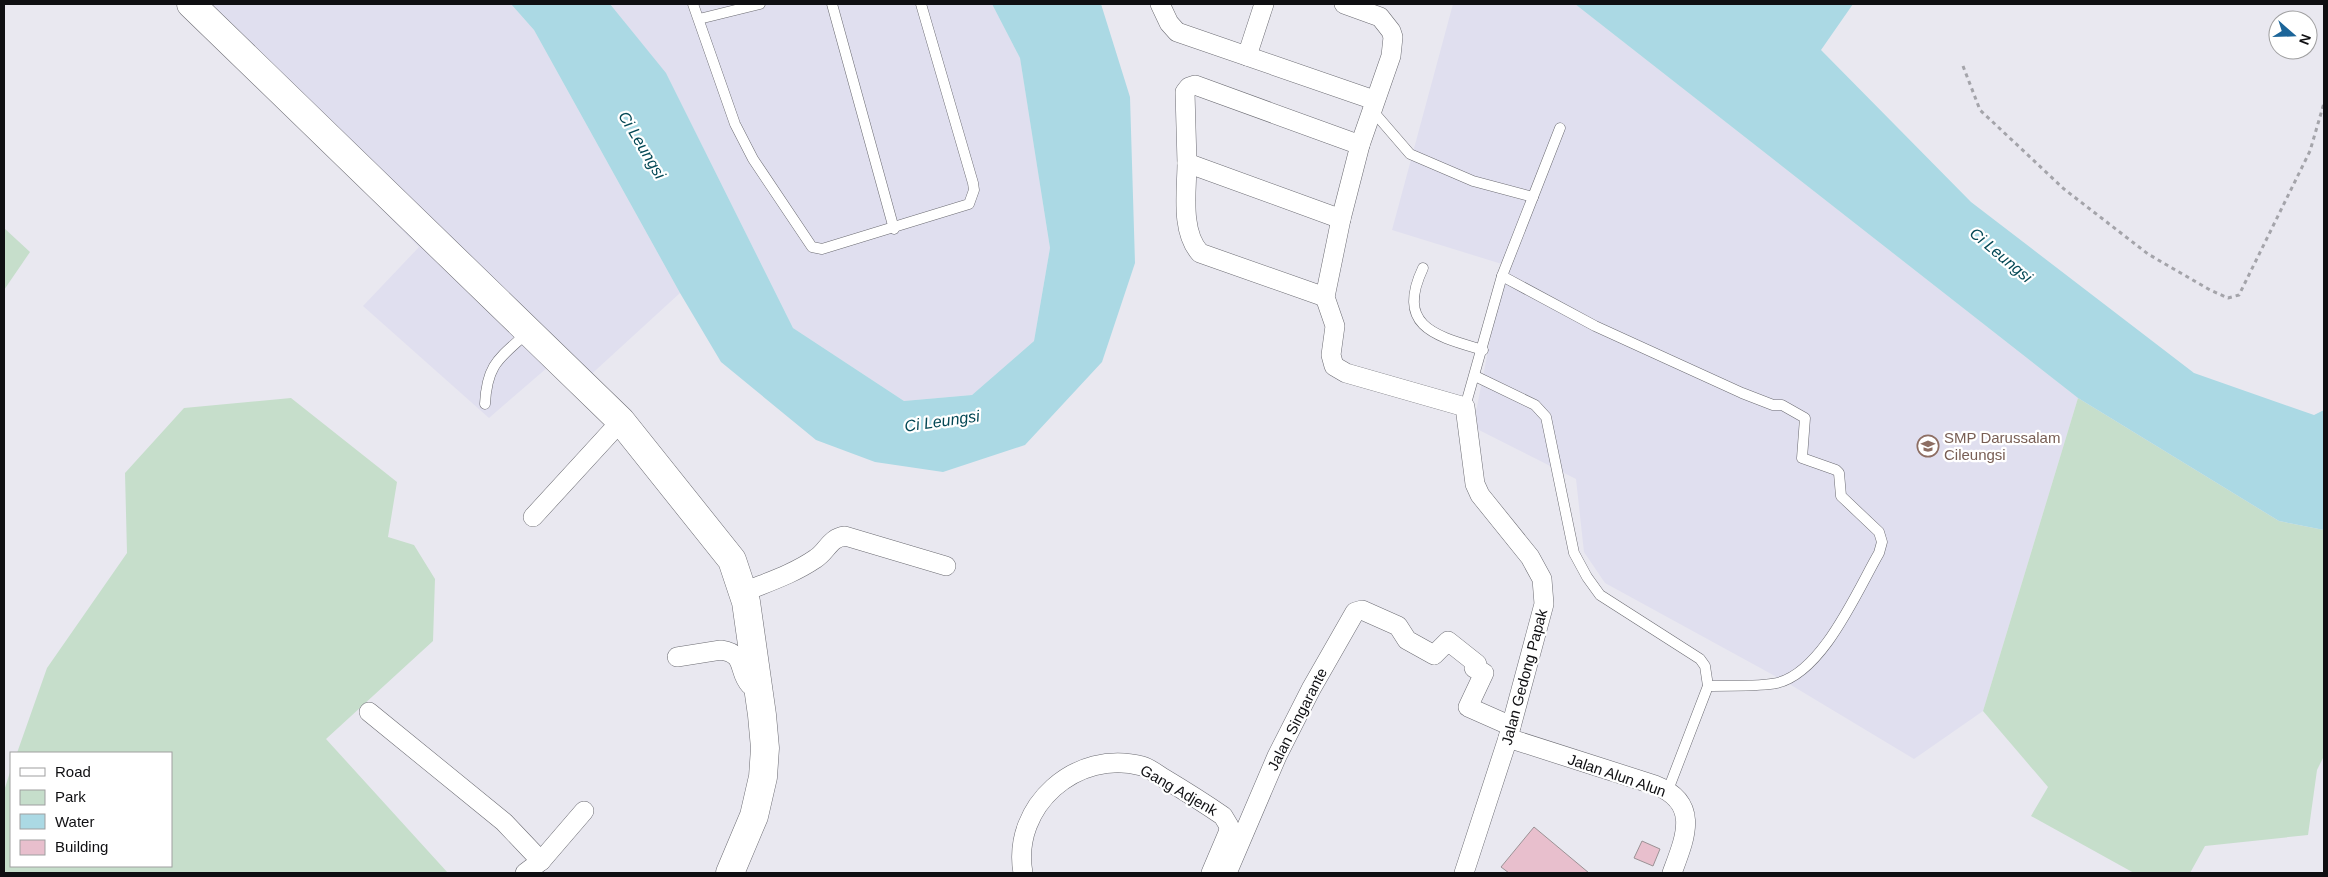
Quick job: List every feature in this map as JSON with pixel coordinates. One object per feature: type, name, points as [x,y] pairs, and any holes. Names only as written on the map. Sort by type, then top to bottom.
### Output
[{"type":"main road","points":[[191,4],[621,421],[732,560],[744,592],[759,691],[765,748],[763,777],[754,816],[730,873]]},
{"type":"street","points":[[1160,4],[1169,23],[1178,32],[1373,104]]},
{"type":"street","points":[[1246,56],[1264,4]]},
{"type":"street","points":[[1344,4],[1376,15],[1384,20],[1393,38],[1391,56],[1360,145],[1341,218],[1325,297],[1335,326],[1331,355],[1334,366],[1346,373],[1465,408]]},
{"type":"street","points":[[1325,297],[1200,252],[1194,246],[1189,225],[1185,92],[1189,87],[1195,85],[1360,145]]},
{"type":"street","points":[[1188,163],[1341,218]]},
{"type":"street","name":"Jalan Gedong Papak","points":[[1464,873],[1510,732],[1544,604],[1542,579],[1530,557],[1478,490],[1465,408]]},
{"type":"street","points":[[533,517],[621,421]]},
{"type":"street","points":[[744,592],[800,569],[818,558],[831,542],[838,537],[845,536],[946,566]]},
{"type":"street","name":"Jalan Singarante","points":[[1227,873],[1277,756],[1311,689],[1353,614],[1362,610],[1398,626]]},
{"type":"street","name":"Jalan Alun Alun","points":[[1398,626],[1407,640],[1434,655],[1448,641],[1477,664],[1474,668],[1484,673],[1468,707],[1510,732],[1668,790],[1677,797],[1686,822],[1686,836],[1672,873]]},
{"type":"street","points":[[677,657],[721,650],[727,651],[739,660],[748,684],[759,691]]},
{"type":"street","points":[[370,712],[504,822],[541,861]]},
{"type":"street","name":"Gang Adjenk","points":[[1023,873],[1021,861],[1027,831],[1042,800],[1062,779],[1087,766],[1102,763],[1144,766],[1223,816],[1229,826],[1228,833],[1211,873]]},
{"type":"street","points":[[525,873],[541,861],[584,811]]},
{"type":"lane","points":[[694,4],[735,124],[753,158],[812,247],[827,249],[970,204],[974,190],[921,4]]},
{"type":"lane","points":[[699,19],[760,4]]},
{"type":"lane","points":[[832,4],[894,229]]},
{"type":"lane","points":[[1373,104],[1410,154],[1473,180],[1533,197]]},
{"type":"lane","points":[[1465,408],[1483,350],[1502,276],[1560,128]]},
{"type":"lane","points":[[1423,268],[1415,285],[1412,300],[1422,322],[1430,331],[1441,337],[1483,350]]},
{"type":"lane","points":[[1502,276],[1595,326],[1742,393],[1773,405],[1782,405],[1805,418],[1802,458],[1836,470],[1839,473],[1841,496],[1879,532],[1882,542],[1880,553],[1824,650],[1798,674],[1777,683],[1708,686]]},
{"type":"lane","points":[[485,404],[486,383],[495,363],[529,332]]},
{"type":"lane","points":[[1475,376],[1535,404],[1546,417],[1574,553],[1587,578],[1600,595],[1700,659],[1705,666],[1708,686],[1668,790]]},
{"type":"path","points":[[1964,66],[1980,110],[2064,189],[2148,254],[2210,290],[2228,298],[2239,295],[2310,151],[2324,103]]},
{"type":"shaded area","points":[[178,4],[511,4],[534,30],[680,293],[573,391],[548,367],[489,418],[363,306],[419,247]]},
{"type":"shaded area","points":[[610,4],[992,4],[1020,58],[1050,248],[1034,341],[972,395],[904,401],[793,328],[666,74]]},
{"type":"shaded area","points":[[1453,4],[1575,4],[2078,398],[1983,711],[1914,759],[1786,682],[1605,583],[1584,552],[1576,479],[1473,427],[1505,265],[1392,230]]},
{"type":"green space","points":[[4,228],[30,252],[4,290]]},
{"type":"green space","points":[[291,398],[397,482],[388,537],[414,545],[435,579],[433,641],[326,739],[448,873],[4,873],[4,791],[10,772],[10,867],[172,867],[172,752],[17,752],[47,668],[127,553],[125,473],[184,408]]},
{"type":"green space","points":[[2078,398],[2279,521],[2324,530],[2324,756],[2317,770],[2308,835],[2205,846],[2190,873],[2134,873],[2031,816],[2048,787],[1983,711]]},
{"type":"water","name":"Ci Leungsi","points":[[511,4],[610,4],[666,73],[793,328],[904,401],[972,395],[1034,341],[1050,248],[1020,58],[992,4],[1101,4],[1130,97],[1135,263],[1102,362],[1025,445],[943,472],[875,462],[816,440],[721,362],[680,293],[534,30]]},
{"type":"water","name":"Ci Leungsi","points":[[1575,4],[1853,4],[1821,50],[1971,202],[2194,373],[2314,415],[2324,410],[2324,530],[2279,521],[2078,398]]},
{"type":"building","points":[[1534,827],[1589,873],[1509,873],[1501,867]]},
{"type":"building","points":[[1642,841],[1660,849],[1653,866],[1634,858]]},
{"type":"place","name":"SMP Darussalam Cileungsi","points":[[1928,446]]}]
